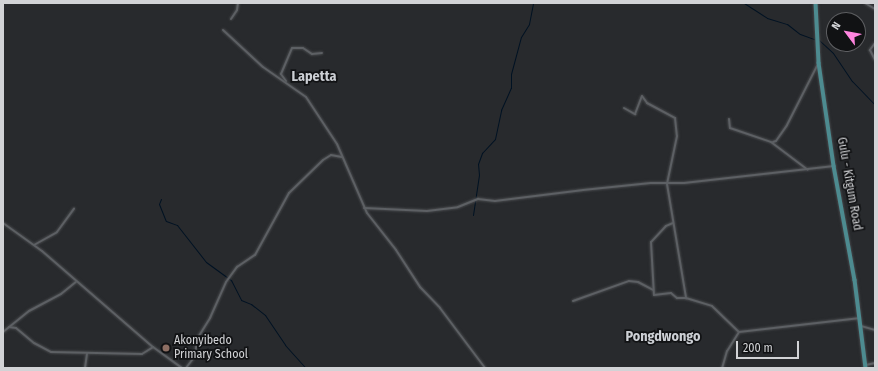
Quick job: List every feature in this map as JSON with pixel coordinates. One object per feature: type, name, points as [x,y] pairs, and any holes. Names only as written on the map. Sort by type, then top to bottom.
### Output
[{"type":"main road","name":"Gulu - Kitgum Road","points":[[816,3],[819,63],[834,166],[846,227],[866,367]]},
{"type":"street","points":[[231,19],[237,10],[238,3]]},
{"type":"street","points":[[865,3],[875,9]]},
{"type":"street","points":[[223,30],[263,67],[306,97],[342,157],[364,208],[420,287],[440,308],[485,368]]},
{"type":"street","points":[[875,43],[870,50],[875,60]]},
{"type":"street","points":[[288,84],[281,74],[292,48],[303,48],[312,54],[322,53]]},
{"type":"street","points":[[771,142],[776,141],[787,125],[819,63]]},
{"type":"street","points":[[624,108],[636,114],[642,96],[647,103],[676,118],[677,136],[667,184],[686,298]]},
{"type":"street","points":[[729,119],[730,128],[771,142],[809,171]]},
{"type":"street","points":[[186,368],[195,356],[197,339],[210,318],[226,282],[231,275],[255,255],[290,192],[323,160],[331,155],[342,157]]},
{"type":"street","points":[[364,208],[427,211],[458,207],[478,200],[495,201],[583,190],[809,171],[834,166]]},
{"type":"street","points":[[34,245],[57,232],[74,209]]},
{"type":"street","points":[[3,223],[34,245],[153,347],[182,368]]},
{"type":"street","points":[[673,223],[669,224],[650,242],[654,295],[671,293],[677,298],[686,298],[712,306],[739,332]]},
{"type":"street","points":[[3,332],[29,311],[62,294],[76,281]]},
{"type":"street","points":[[573,301],[628,281],[639,282],[653,290]]},
{"type":"street","points":[[739,332],[860,318]]},
{"type":"street","points":[[15,328],[16,322]]},
{"type":"street","points":[[860,326],[875,330]]},
{"type":"street","points":[[9,327],[15,328],[34,344],[49,351],[142,354],[153,347]]},
{"type":"street","points":[[722,368],[728,351],[739,332]]},
{"type":"street","points":[[84,368],[87,353]]},
{"type":"street","points":[[866,367],[875,363]]},
{"type":"waterway","points":[[473,215],[479,175],[478,164],[482,153],[495,139],[501,110],[511,88],[511,74],[521,37],[529,24],[533,3]]},
{"type":"waterway","points":[[744,3],[767,18],[787,24],[800,34],[814,39]]},
{"type":"waterway","points":[[819,40],[833,53],[852,81],[875,105]]},
{"type":"waterway","points":[[161,199],[159,204],[166,221],[177,225],[206,262],[231,280],[241,300],[251,304],[265,315],[285,345],[306,368]]},
{"type":"place","name":"Akonyibedo Primary School","points":[[166,348]]},
{"type":"district","name":"Lapetta","points":[[314,77]]},
{"type":"district","name":"Pongdwongo","points":[[663,337]]}]
